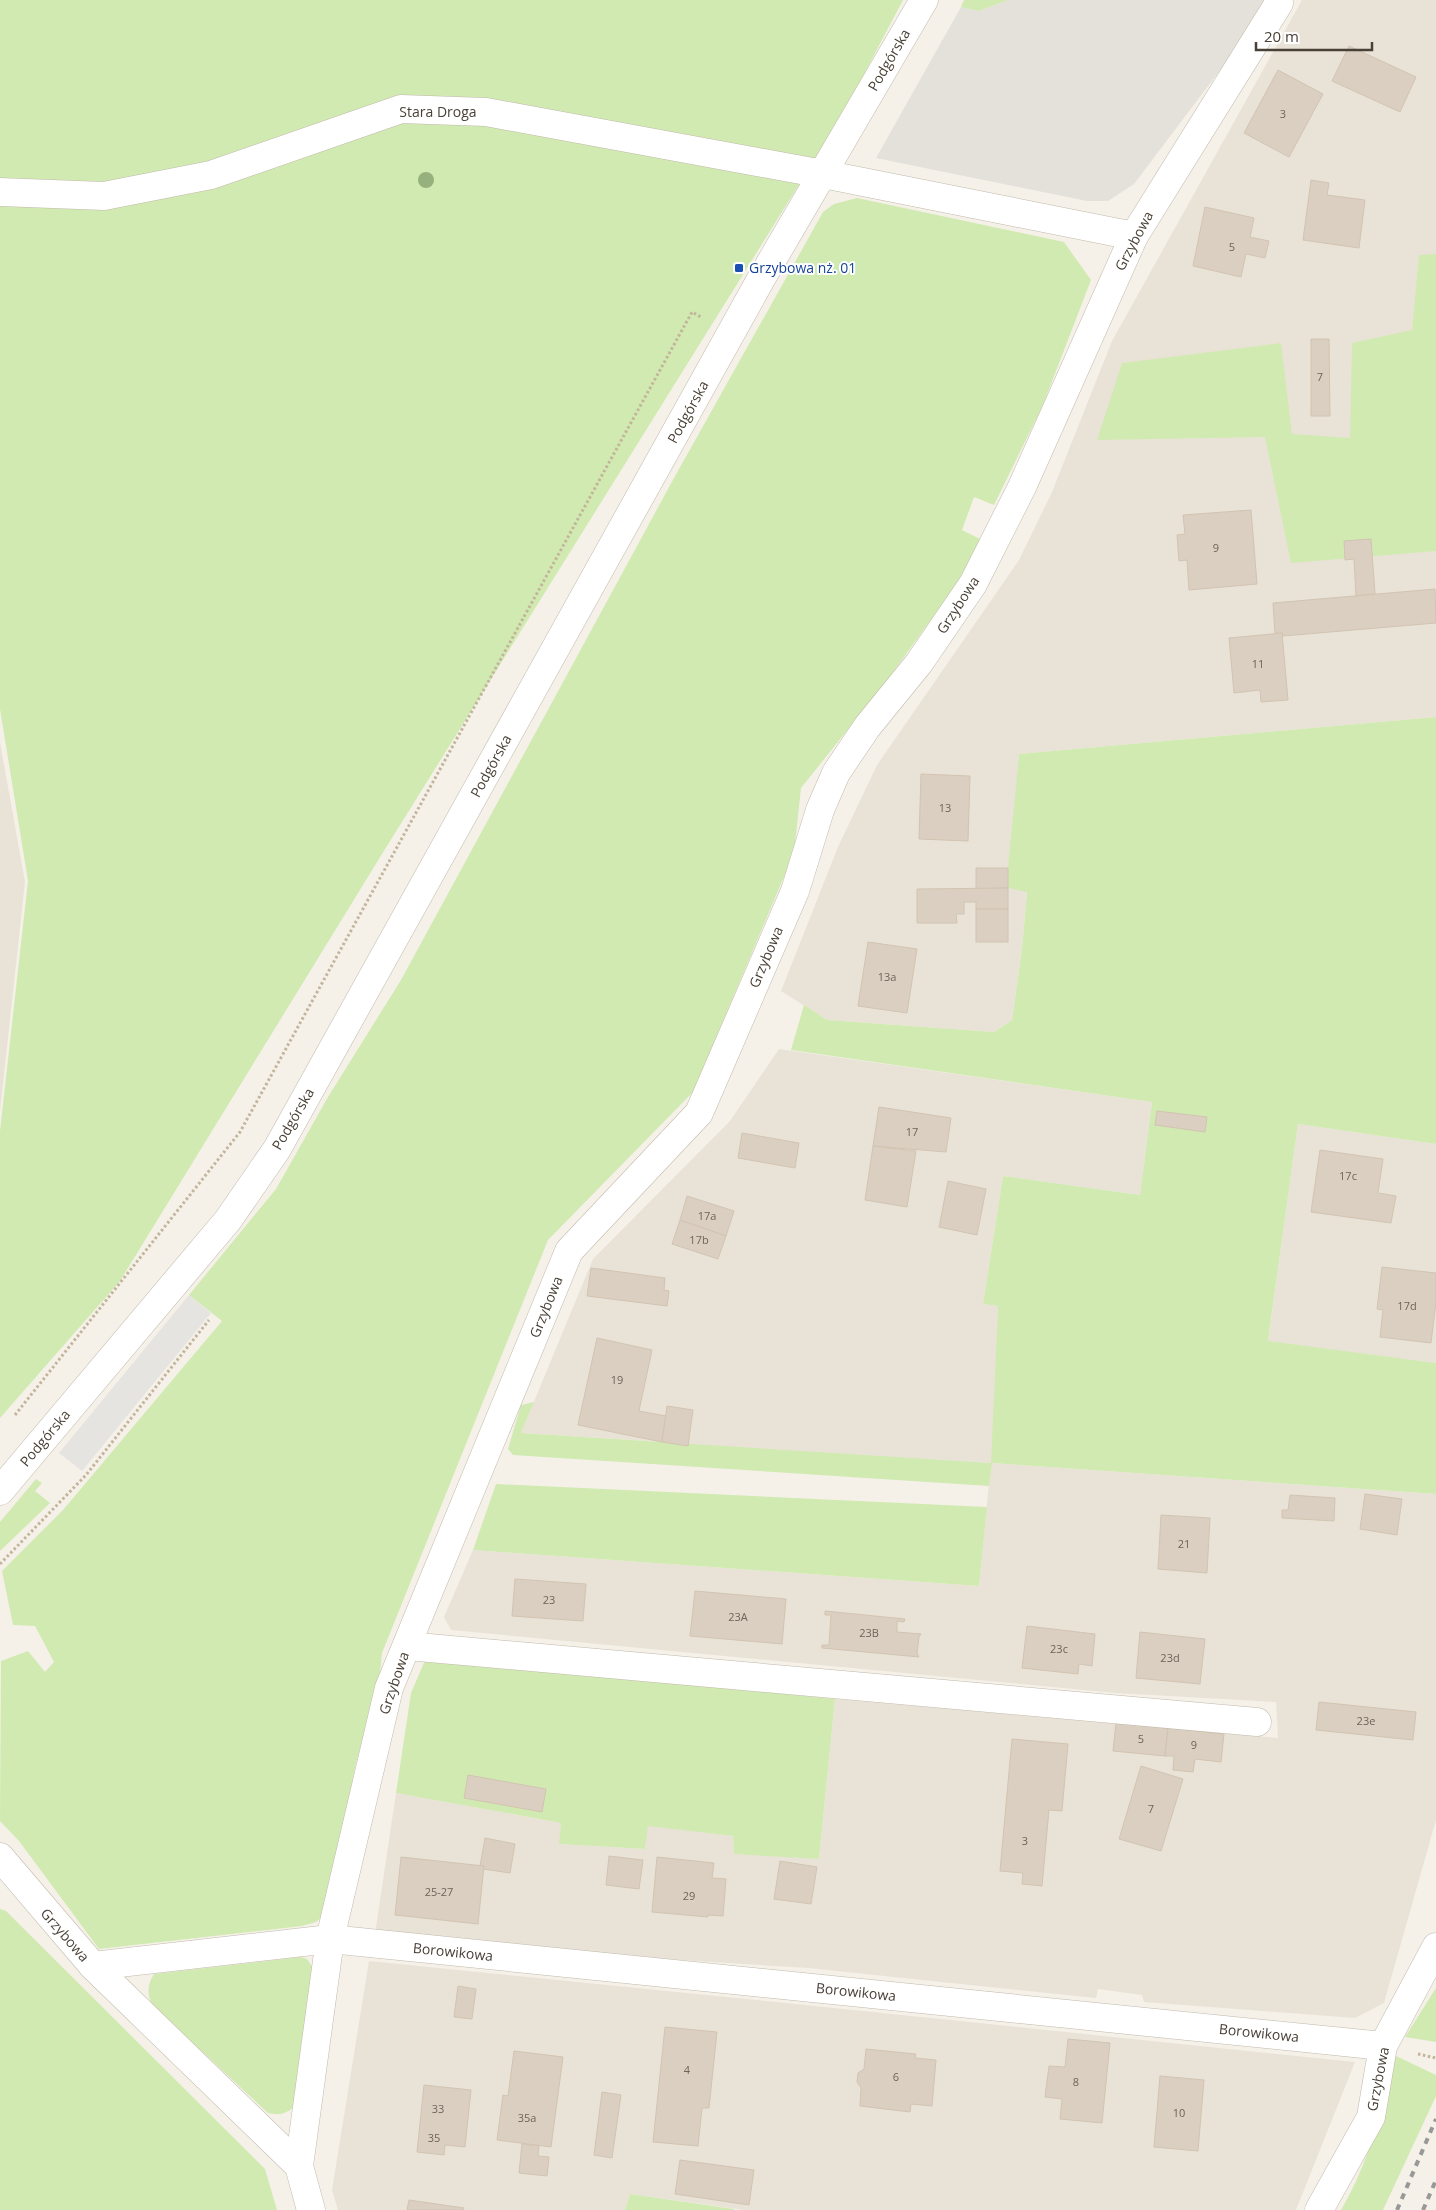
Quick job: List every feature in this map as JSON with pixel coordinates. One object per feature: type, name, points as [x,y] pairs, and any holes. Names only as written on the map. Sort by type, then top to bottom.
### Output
[{"type":"street","name":"Podgórska","points":[[0,1491],[228,1220],[277,1149],[761,279],[924,0]]},
{"type":"street","name":"Grzybowa","points":[[311,2210],[299,2166],[330,1939],[389,1688],[569,1252],[699,1113],[795,891],[820,810],[836,773],[867,726],[919,663],[973,584],[1022,486],[1134,236],[1279,3]]},
{"type":"street","name":"Stara Droga","points":[[0,192],[104,196],[211,175],[401,109],[486,112],[823,174],[1134,236]]},
{"type":"street","points":[[406,1646],[1257,1722]]},
{"type":"street","name":"Grzybowa","points":[[0,1857],[93,1966],[330,1939]]},
{"type":"street","name":"Borowikowa","points":[[330,1939],[1383,2046]]},
{"type":"street","name":"Grzybowa","points":[[1319,2210],[1371,2117],[1383,2046],[1436,1947]]},
{"type":"street","points":[[93,1966],[299,2166]]},
{"type":"path","points":[[0,1564],[86,1475],[209,1320]]},
{"type":"shaded area","points":[[1008,0],[1273,0],[1134,184],[1108,201],[1087,201],[876,158],[961,7],[979,11]]},
{"type":"shaded area","points":[[1302,0],[1436,0],[1436,717],[1019,754],[1008,888],[1027,891],[1022,949],[1012,1020],[994,1032],[827,1020],[781,991],[838,847],[877,765],[1019,560],[1052,492],[1112,341]]},
{"type":"shaded area","points":[[0,742],[25,882],[0,1111]]},
{"type":"shaded area","points":[[779,1049],[1152,1102],[1140,1195],[1003,1176],[983,1304],[998,1306],[992,1463],[1436,1494],[1436,1820],[1384,2003],[1355,2018],[1144,2002],[1142,1995],[1098,1989],[1096,1998],[808,1968],[584,1954],[375,1934],[396,1793],[561,1823],[560,1844],[645,1849],[647,1825],[733,1836],[734,1853],[819,1859],[835,1699],[1278,1738],[1276,1702],[1115,1693],[451,1630],[444,1617],[473,1550],[979,1586],[991,1463],[688,1446],[662,1442],[521,1433],[593,1259],[730,1121]]},
{"type":"shaded area","points":[[1298,1124],[1436,1144],[1436,1363],[1268,1342]]},
{"type":"shaded area","points":[[189,1295],[211,1313],[82,1471],[59,1453]]},
{"type":"shaded area","points":[[369,1961],[1355,2062],[1296,2210],[744,2210],[630,2194],[625,2210],[338,2210],[332,2190]]},
{"type":"green space","points":[[0,0],[903,0],[843,114],[382,854],[120,1281],[0,1418],[0,1131],[28,881],[0,709]]},
{"type":"green space","points":[[964,0],[1008,0],[979,11],[961,7]]},
{"type":"green space","points":[[857,198],[1064,242],[1091,280],[1043,405],[994,505],[974,497],[962,530],[982,540],[954,588],[885,683],[801,788],[794,853],[693,1092],[548,1240],[382,1653],[379,1683],[356,1763],[326,1913],[316,1922],[302,1926],[99,1949],[19,1841],[0,1821],[1,1661],[28,1651],[45,1672],[54,1662],[35,1626],[13,1625],[2,1571],[63,1510],[222,1321],[189,1295],[276,1189],[328,1097],[401,980],[674,478],[823,212],[834,204]]},
{"type":"green space","points":[[1436,254],[1436,551],[1291,563],[1265,437],[1097,440],[1122,363],[1281,343],[1292,434],[1350,438],[1352,343],[1412,330],[1419,255]]},
{"type":"green space","points":[[1436,717],[1436,1144],[1298,1124],[1268,1341],[1436,1363],[1436,1494],[992,1463],[989,1486],[513,1455],[508,1449],[521,1405],[534,1402],[521,1433],[991,1463],[998,1306],[983,1304],[1003,1176],[1140,1195],[1152,1102],[791,1050],[804,1005],[827,1020],[994,1032],[1012,1020],[1022,949],[1027,892],[1008,888],[1008,868],[1019,754]]},
{"type":"green space","points":[[36,1479],[42,1483],[35,1491],[50,1503],[0,1551],[0,1522]]},
{"type":"green space","points":[[496,1484],[987,1507],[979,1586],[473,1550]]},
{"type":"green space","points":[[426,1658],[835,1699],[819,1859],[734,1854],[733,1836],[648,1826],[645,1849],[559,1844],[561,1823],[396,1793],[411,1693]]},
{"type":"green space","points":[[0,1909],[6,1911],[265,2169],[277,2210],[0,2210]]},
{"type":"green space","points":[[301,1957],[307,1959],[316,1972],[297,2104],[284,2113],[268,2113],[152,2005],[149,1997],[149,1986],[154,1974]]},
{"type":"green space","points":[[1436,1988],[1436,2042],[1405,2037]]},
{"type":"green space","points":[[1394,2055],[1436,2075],[1436,2096],[1383,2210],[1341,2210],[1360,2173],[1374,2135]]},
{"type":"green space","points":[[630,2194],[734,2209],[734,2210],[625,2210]]},
{"type":"building","points":[[1349,46],[1416,77],[1400,112],[1332,81]]},
{"type":"building","points":[[1278,70],[1323,94],[1289,157],[1244,133]]},
{"type":"building","points":[[1311,180],[1329,183],[1327,195],[1365,200],[1359,248],[1303,240]]},
{"type":"building","points":[[1205,207],[1254,218],[1250,237],[1269,241],[1265,258],[1246,254],[1241,277],[1193,266]]},
{"type":"building","points":[[1311,339],[1329,339],[1330,416],[1311,416]]},
{"type":"building","points":[[1251,510],[1257,584],[1189,590],[1187,560],[1179,561],[1177,535],[1185,534],[1183,515]]},
{"type":"building","points":[[1371,539],[1375,594],[1356,596],[1354,559],[1345,560],[1344,541]]},
{"type":"building","points":[[1435,589],[1436,623],[1283,636],[1282,633],[1275,633],[1273,603]]},
{"type":"building","points":[[1282,633],[1288,700],[1261,702],[1260,690],[1234,693],[1229,638]]},
{"type":"building","points":[[921,774],[970,776],[968,841],[919,839]]},
{"type":"building","points":[[976,868],[1008,868],[1008,888],[976,889]]},
{"type":"building","points":[[1008,888],[1008,909],[976,909],[976,902],[964,902],[964,914],[956,914],[957,923],[917,923],[917,889]]},
{"type":"building","points":[[976,909],[1008,909],[1008,942],[976,942]]},
{"type":"building","points":[[868,942],[917,949],[907,1013],[858,1006]]},
{"type":"building","points":[[879,1107],[951,1118],[946,1152],[873,1146]]},
{"type":"building","points":[[1157,1111],[1207,1117],[1205,1132],[1155,1125]]},
{"type":"building","points":[[742,1133],[799,1143],[795,1168],[738,1158]]},
{"type":"building","points":[[873,1146],[916,1151],[907,1207],[865,1200]]},
{"type":"building","points":[[1320,1150],[1383,1159],[1378,1193],[1396,1196],[1391,1223],[1311,1212]]},
{"type":"building","points":[[948,1181],[986,1189],[977,1235],[939,1227]]},
{"type":"building","points":[[687,1196],[734,1211],[726,1236],[680,1220]]},
{"type":"building","points":[[680,1220],[726,1236],[718,1259],[672,1244]]},
{"type":"building","points":[[1382,1267],[1436,1273],[1436,1302],[1431,1343],[1380,1337],[1383,1310],[1377,1309]]},
{"type":"building","points":[[591,1268],[665,1278],[664,1290],[669,1291],[667,1306],[587,1296]]},
{"type":"building","points":[[597,1338],[652,1350],[639,1411],[666,1416],[662,1442],[578,1425]]},
{"type":"building","points":[[667,1406],[693,1410],[688,1446],[662,1442]]},
{"type":"building","points":[[1365,1494],[1402,1499],[1397,1535],[1360,1529]]},
{"type":"building","points":[[1290,1495],[1335,1498],[1334,1521],[1282,1518],[1282,1510],[1288,1510]]},
{"type":"building","points":[[1161,1515],[1210,1518],[1207,1573],[1158,1569]]},
{"type":"building","points":[[515,1579],[586,1584],[583,1621],[512,1616]]},
{"type":"building","points":[[695,1591],[786,1599],[782,1644],[690,1636]]},
{"type":"building","points":[[825,1611],[905,1619],[904,1622],[897,1621],[897,1632],[921,1634],[917,1653],[919,1657],[822,1648],[822,1645],[829,1645],[831,1615],[825,1615]]},
{"type":"building","points":[[1027,1626],[1095,1634],[1092,1666],[1079,1664],[1078,1674],[1022,1668]]},
{"type":"building","points":[[1140,1632],[1205,1639],[1200,1684],[1136,1678]]},
{"type":"building","points":[[1319,1702],[1416,1712],[1413,1740],[1316,1730]]},
{"type":"building","points":[[1116,1723],[1168,1728],[1165,1756],[1113,1751]]},
{"type":"building","points":[[1168,1728],[1224,1734],[1221,1762],[1195,1759],[1193,1772],[1173,1770],[1174,1756],[1165,1756]]},
{"type":"building","points":[[1012,1739],[1068,1744],[1062,1811],[1049,1810],[1042,1886],[1022,1884],[1023,1873],[1000,1871]]},
{"type":"building","points":[[1141,1766],[1183,1779],[1161,1851],[1119,1839]]},
{"type":"building","points":[[468,1775],[546,1789],[542,1812],[464,1798]]},
{"type":"building","points":[[485,1838],[515,1844],[510,1873],[483,1869],[484,1866],[480,1866]]},
{"type":"building","points":[[609,1856],[643,1860],[639,1889],[606,1885]]},
{"type":"building","points":[[401,1857],[484,1866],[478,1924],[395,1915]]},
{"type":"building","points":[[657,1857],[714,1863],[712,1878],[726,1879],[723,1916],[708,1915],[708,1917],[652,1912]]},
{"type":"building","points":[[780,1861],[817,1867],[811,1904],[774,1899]]},
{"type":"building","points":[[458,1986],[476,1989],[472,2019],[454,2017]]},
{"type":"building","points":[[665,2027],[717,2032],[709,2108],[702,2108],[698,2146],[653,2142]]},
{"type":"building","points":[[1068,2039],[1110,2043],[1102,2123],[1060,2119],[1062,2099],[1045,2097],[1049,2066],[1065,2067]]},
{"type":"building","points":[[866,2049],[916,2054],[915,2058],[936,2060],[932,2106],[911,2104],[910,2112],[860,2106],[861,2088],[857,2082],[858,2073],[864,2069]]},
{"type":"building","points":[[514,2051],[563,2057],[551,2147],[497,2140],[503,2095],[508,2096]]},
{"type":"building","points":[[1160,2076],[1204,2080],[1198,2151],[1154,2147]]},
{"type":"building","points":[[424,2085],[471,2090],[465,2147],[445,2145],[444,2155],[417,2152]]},
{"type":"building","points":[[602,2092],[621,2095],[612,2158],[594,2155]]},
{"type":"building","points":[[522,2144],[539,2146],[538,2156],[549,2157],[547,2176],[519,2173]]},
{"type":"building","points":[[680,2160],[754,2170],[749,2205],[675,2194]]},
{"type":"building","points":[[409,2200],[464,2208],[463,2210],[407,2210]]},
{"type":"railway","points":[[1397,2210],[1436,2119]]},
{"type":"railway","points":[[1423,2210],[1436,2180]]},
{"type":"place","name":"Grzybowa nż. 01","points":[[739,268]]}]
